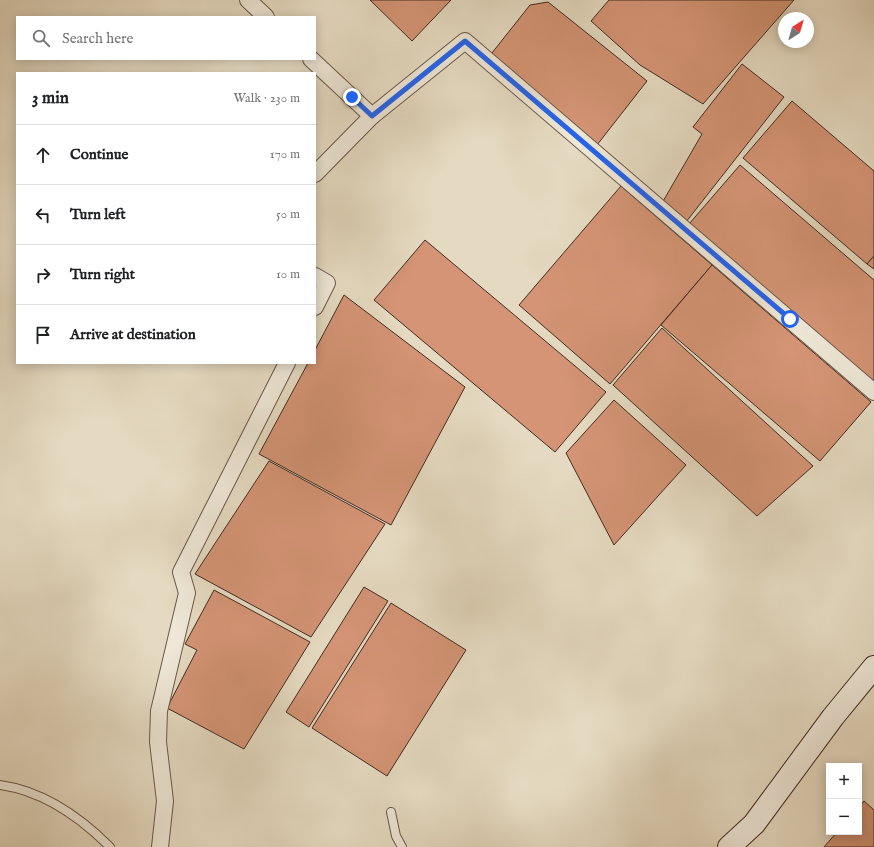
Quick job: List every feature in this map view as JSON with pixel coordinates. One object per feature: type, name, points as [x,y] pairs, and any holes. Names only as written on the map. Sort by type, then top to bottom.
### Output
[{"type":"street","points":[[248,0],[265,16]]},
{"type":"street","points":[[316,173],[372,116],[465,41],[874,392]]},
{"type":"street","points":[[312,60],[372,116]]},
{"type":"street","points":[[316,277],[327,283],[316,305]]},
{"type":"street","points":[[160,847],[166,801],[158,742],[159,711],[187,593],[181,572],[286,364]]},
{"type":"street","points":[[730,847],[754,824],[833,717],[874,667]]},
{"type":"lane","points":[[0,785],[24,791],[57,805],[86,824],[110,847]]},
{"type":"lane","points":[[391,812],[396,836],[402,847]]},
{"type":"building","points":[[370,0],[451,0],[412,41]]},
{"type":"building","points":[[609,0],[794,0],[784,12],[778,12],[778,18],[703,104],[640,65],[591,21]]},
{"type":"building","points":[[548,2],[647,81],[597,145],[488,58],[530,5]]},
{"type":"building","points":[[742,64],[784,97],[686,222],[662,203],[702,134],[693,127]]},
{"type":"building","points":[[792,101],[874,171],[874,256],[867,264],[743,158]]},
{"type":"building","points":[[740,165],[874,280],[874,383],[689,224]]},
{"type":"building","points":[[621,186],[712,265],[610,384],[519,305]]},
{"type":"building","points":[[425,240],[606,392],[555,452],[374,300]]},
{"type":"building","points":[[874,256],[874,269],[867,264]]},
{"type":"building","points":[[712,265],[871,402],[820,461],[661,325]]},
{"type":"building","points":[[344,295],[465,387],[391,525],[259,454],[307,364],[316,364],[316,348]]},
{"type":"building","points":[[662,328],[813,466],[757,516],[613,385]]},
{"type":"building","points":[[614,400],[686,465],[614,545],[566,453]]},
{"type":"building","points":[[269,461],[385,524],[311,637],[195,574]]},
{"type":"building","points":[[364,587],[388,601],[309,727],[286,712]]},
{"type":"building","points":[[214,590],[310,642],[244,749],[167,708],[197,650],[185,644]]},
{"type":"building","points":[[391,603],[466,650],[387,776],[312,728]]},
{"type":"building","points":[[864,801],[874,810],[874,847],[824,847],[834,835],[862,835],[862,803]]},
{"type":"route","points":[[352,97],[372,116],[465,41],[790,319]]}]
